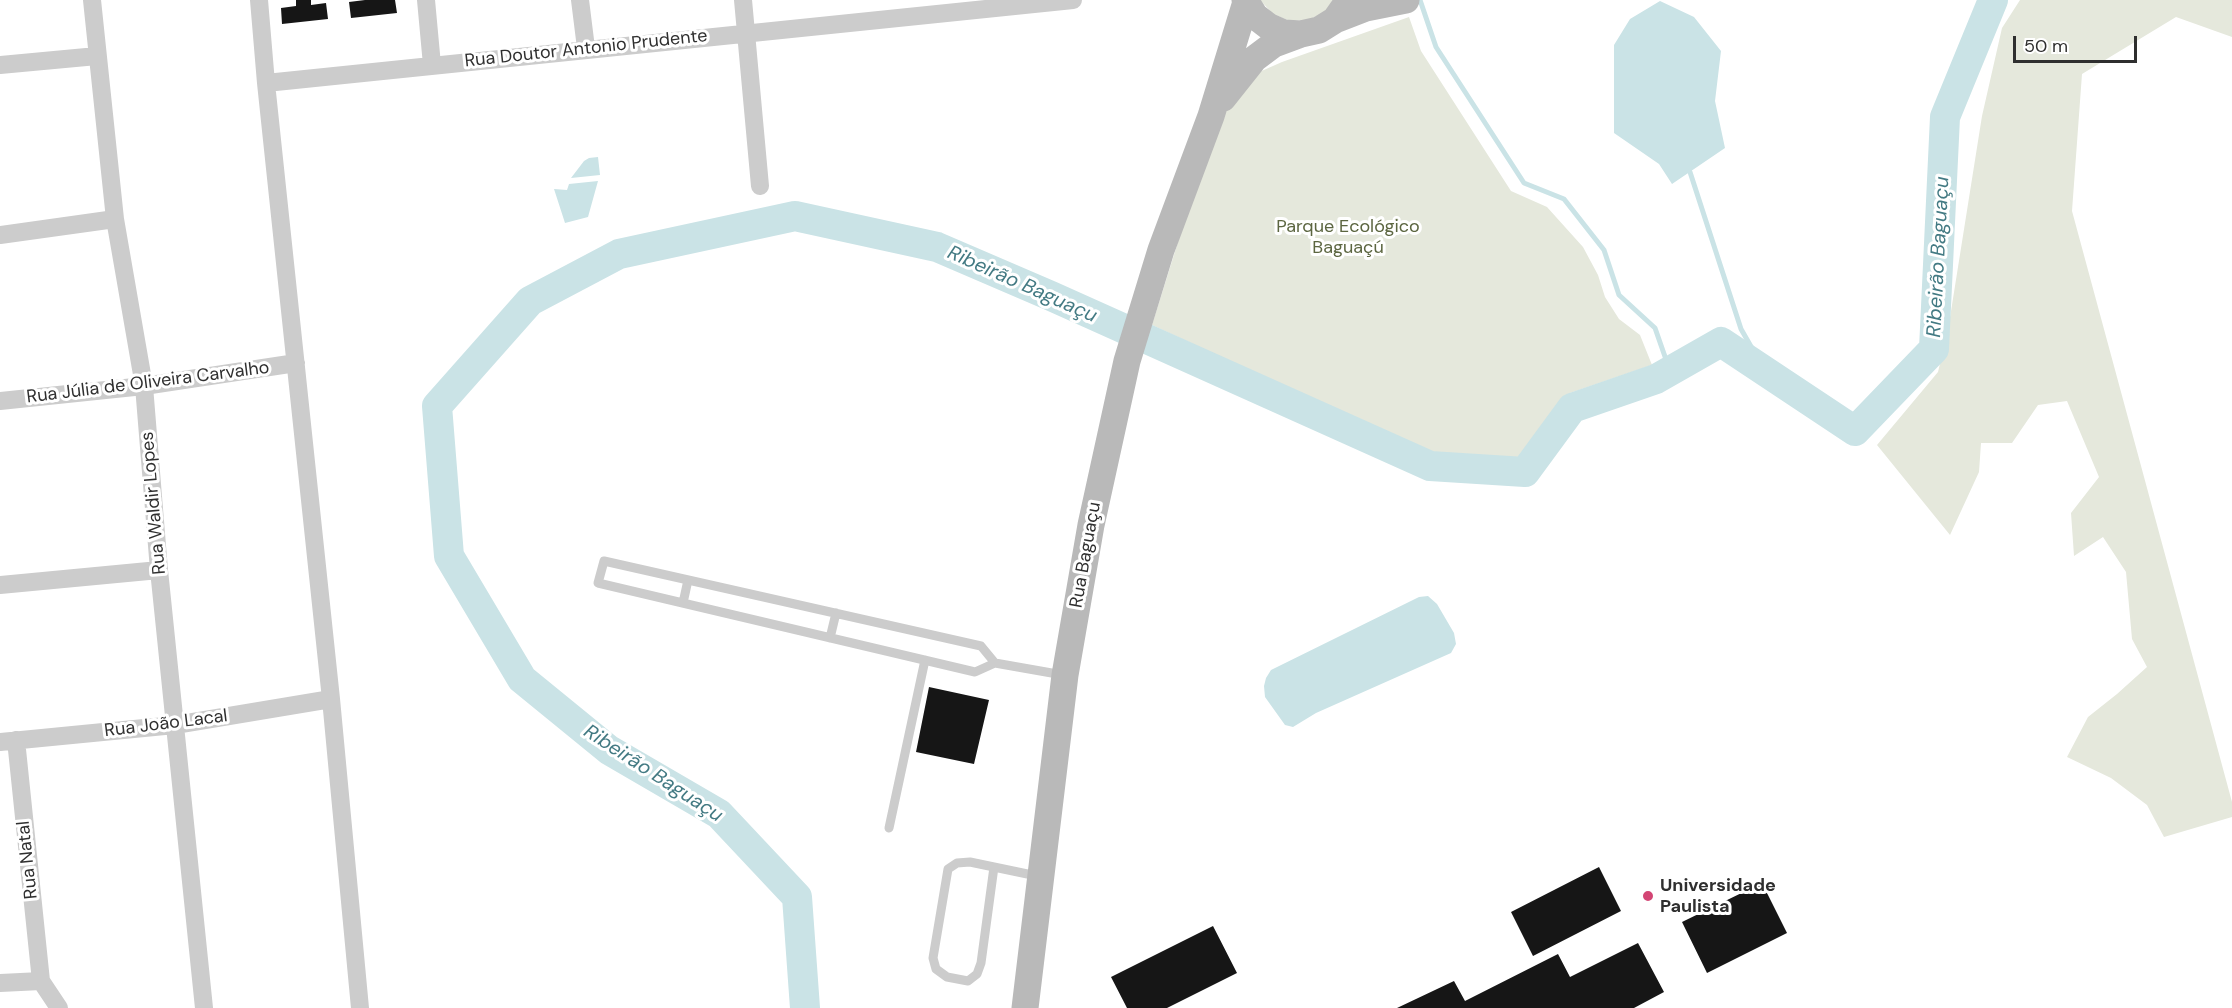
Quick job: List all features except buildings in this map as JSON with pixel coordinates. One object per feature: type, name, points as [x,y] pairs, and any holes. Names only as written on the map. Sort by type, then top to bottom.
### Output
[{"type":"main road","points":[[1211,116],[1227,91],[1254,59],[1274,44],[1319,30],[1342,10],[1406,0]]},
{"type":"main road","points":[[1245,1],[1255,16],[1268,26],[1284,33],[1301,34]]},
{"type":"main road","points":[[1211,116],[1245,1]]},
{"type":"main road","name":"Rua Baguaçu","points":[[1024,1008],[1042,877],[1065,675],[1091,525],[1126,361],[1161,250],[1211,116]]},
{"type":"street","name":"Rua Waldir Lopes","points":[[92,0],[115,219],[144,386],[159,570],[204,1008]]},
{"type":"street","points":[[259,0],[331,699],[360,1008]]},
{"type":"street","points":[[426,0],[432,65]]},
{"type":"street","points":[[580,0],[586,48]]},
{"type":"street","points":[[743,0],[760,186]]},
{"type":"street","name":"Rua Doutor Antonio Prudente","points":[[266,83],[746,33],[904,8],[1066,0]]},
{"type":"street","points":[[0,65],[97,56]]},
{"type":"street","points":[[0,235],[115,219]]},
{"type":"street","name":"Rua Júlia de Oliveira Carvalho","points":[[0,402],[144,386],[296,363]]},
{"type":"street","points":[[0,585],[159,570]]},
{"type":"street","name":"Rua João Lacal","points":[[8,741],[175,725],[331,699]]},
{"type":"street","name":"Rua Natal","points":[[8,741],[41,981]]},
{"type":"street","points":[[0,983],[41,981],[58,1008]]},
{"type":"lane","points":[[994,663],[981,646],[604,561],[598,583],[975,672],[994,663],[1065,675]]},
{"type":"lane","points":[[683,603],[688,580]]},
{"type":"lane","points":[[830,638],[836,613]]},
{"type":"lane","points":[[889,828],[925,660]]},
{"type":"lane","points":[[994,867],[981,963],[977,974],[968,981],[947,977],[936,969],[933,958],[948,869],[957,863],[970,862],[994,867],[1042,877]]},
{"type":"green space","points":[[1260,0],[1337,0],[1324,13],[1308,20],[1290,21],[1273,14]]},
{"type":"green space","points":[[2020,0],[2232,0],[2232,37],[2176,17],[2082,74],[2072,211],[2232,802],[2232,817],[2164,837],[2147,805],[2111,778],[2067,757],[2088,717],[2147,667],[2132,639],[2126,572],[2103,537],[2074,556],[2071,513],[2099,477],[2067,401],[2038,405],[2012,443],[1981,443],[1979,472],[1950,535],[1877,445],[1938,372],[1948,330],[1982,116],[2002,28]]},
{"type":"green space","name":"Parque Ecológico Baguaçú","points":[[1409,17],[1421,51],[1511,191],[1547,207],[1583,247],[1598,275],[1605,297],[1619,319],[1640,335],[1652,365],[1570,393],[1517,460],[1432,454],[1152,325],[1214,127],[1248,77],[1282,62]]},
{"type":"water","points":[[1660,1],[1694,17],[1721,51],[1715,101],[1725,148],[1672,184],[1659,164],[1614,133],[1614,45],[1630,19]]},
{"type":"water","points":[[598,157],[600,175],[571,178],[584,161]]},
{"type":"water","points":[[598,181],[588,217],[565,223],[554,189],[567,190],[569,184]]},
{"type":"water","points":[[1428,596],[1437,604],[1454,633],[1456,644],[1451,653],[1316,713],[1293,727],[1285,725],[1265,697],[1264,686],[1271,670],[1419,597]]},
{"type":"waterway","points":[[1420,0],[1436,47],[1524,183],[1564,199],[1604,250],[1619,295],[1655,328],[1670,371]]},
{"type":"waterway","name":"Ribeirão Baguaçu","points":[[805,1008],[797,897],[719,814],[609,750],[522,679],[449,556],[437,406],[530,301],[619,254],[795,216],[937,247],[1430,466],[1525,472],[1572,408],[1656,379],[1721,342],[1855,431],[1934,349],[1945,117],[1993,0]]},
{"type":"waterway","points":[[1690,172],[1741,329],[1765,371]]},
{"type":"place","name":"Universidade Paulista","points":[[1648,896]]}]
